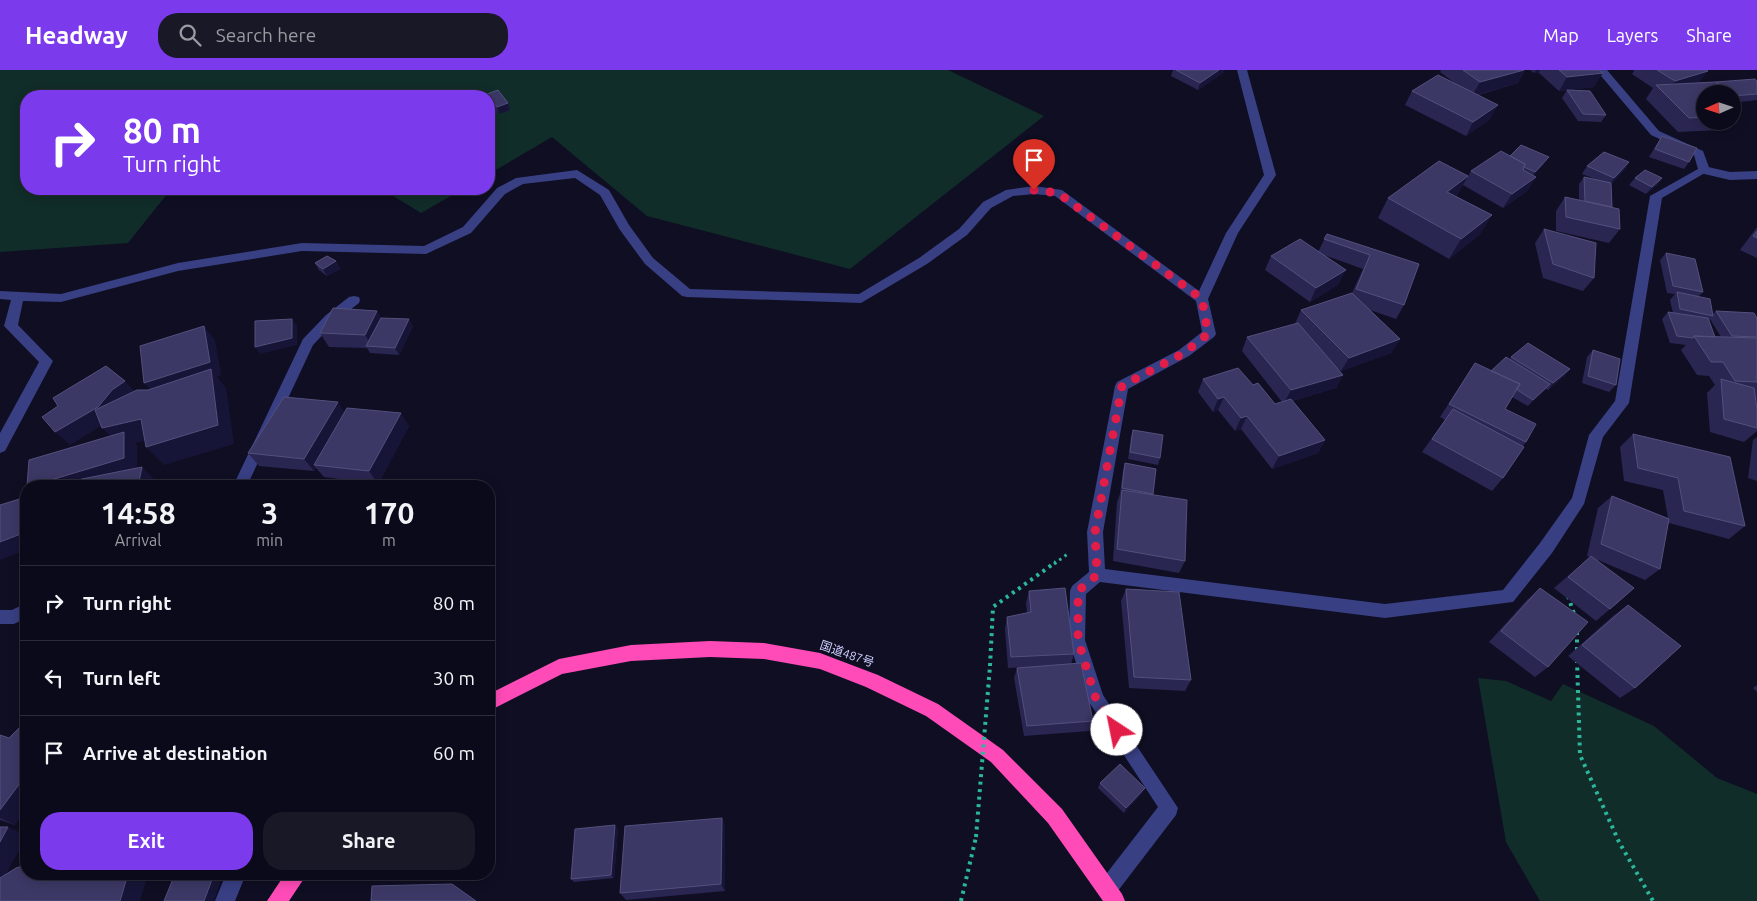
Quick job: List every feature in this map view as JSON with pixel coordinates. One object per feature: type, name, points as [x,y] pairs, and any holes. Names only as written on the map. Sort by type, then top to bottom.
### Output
[{"type":"highway","name":"国道487号","points":[[495,700],[559,667],[631,652],[710,649],[764,651],[820,661],[872,680],[932,710],[997,756],[1055,816],[1111,895]]},
{"type":"highway","points":[[277,901],[293,880]]},
{"type":"street","points":[[1097,575],[1095,532],[1122,386],[1184,353],[1208,334],[1202,299],[1232,233],[1270,175],[1242,70]]},
{"type":"street","points":[[1601,70],[1655,133],[1699,153],[1704,170]]},
{"type":"street","points":[[1111,895],[1169,808],[1096,699],[1078,640],[1078,591],[1097,575],[1385,611],[1507,596],[1546,548],[1579,500],[1596,435],[1622,403],[1656,196],[1704,170],[1730,176],[1757,175]]},
{"type":"street","points":[[0,295],[61,298],[178,267],[302,247],[426,250],[467,230],[500,191],[520,181],[577,174],[605,193],[624,227],[649,261],[686,293],[861,299],[922,261],[963,232],[987,205],[1010,193],[1034,190],[1058,193],[1202,299]]},
{"type":"street","points":[[0,447],[46,361],[11,326],[18,296]]},
{"type":"street","points":[[243,480],[308,342],[330,318],[354,300]]},
{"type":"street","points":[[0,618],[14,617],[20,614]]},
{"type":"street","points":[[224,901],[233,880]]},
{"type":"path","points":[[961,901],[976,837],[993,608],[1095,532]]},
{"type":"path","points":[[1567,593],[1574,616]]},
{"type":"path","points":[[1577,624],[1580,756],[1619,842],[1653,901]]},
{"type":"green space","points":[[0,70],[948,70],[1044,116],[850,269],[647,216],[552,137],[495,170],[495,90],[20,90],[20,195],[166,195],[128,243],[0,252]]},
{"type":"green space","points":[[392,195],[452,195],[421,213]]},
{"type":"green space","points":[[1478,678],[1506,681],[1551,701],[1563,684],[1654,726],[1717,778],[1757,794],[1757,901],[1540,901],[1506,842]]},
{"type":"building","points":[[1176,70],[1219,70],[1200,83]]},
{"type":"building","points":[[1463,70],[1524,70],[1480,82]]},
{"type":"building","points":[[1559,70],[1599,70],[1603,73],[1567,77]]},
{"type":"building","points":[[1657,70],[1706,70],[1708,71],[1675,81]]},
{"type":"building","points":[[1438,75],[1498,105],[1473,122],[1412,91]]},
{"type":"building","points":[[1755,79],[1757,81],[1757,94],[1741,95],[1741,85],[1719,85],[1716,82]]},
{"type":"building","points":[[1716,82],[1719,85],[1696,85],[1696,118],[1689,118],[1656,85]]},
{"type":"building","points":[[498,90],[508,103],[497,107],[495,104],[495,91]]},
{"type":"building","points":[[1567,90],[1590,91],[1606,115],[1583,114]]},
{"type":"building","points":[[1662,136],[1697,148],[1689,162],[1655,149]]},
{"type":"building","points":[[1521,145],[1549,157],[1535,172],[1524,167],[1525,164],[1510,156]]},
{"type":"building","points":[[1501,151],[1525,164],[1523,170],[1536,177],[1512,194],[1471,171]]},
{"type":"building","points":[[1604,152],[1629,162],[1614,178],[1587,166]]},
{"type":"building","points":[[1439,161],[1468,176],[1447,192],[1492,215],[1461,239],[1388,198]]},
{"type":"building","points":[[1645,170],[1662,178],[1652,187],[1635,178]]},
{"type":"building","points":[[1584,177],[1611,183],[1612,207],[1585,201]]},
{"type":"building","points":[[1565,197],[1619,209],[1620,229],[1566,217]]},
{"type":"building","points":[[1544,229],[1596,243],[1594,278],[1553,264]]},
{"type":"building","points":[[1327,234],[1419,264],[1404,305],[1356,289],[1370,255],[1324,239]]},
{"type":"building","points":[[1300,239],[1346,270],[1316,288],[1271,256]]},
{"type":"building","points":[[1666,253],[1695,259],[1703,292],[1673,286]]},
{"type":"building","points":[[327,256],[336,261],[323,269],[315,263]]},
{"type":"building","points":[[1677,292],[1710,299],[1713,316],[1680,309]]},
{"type":"building","points":[[1352,293],[1400,339],[1349,358],[1301,310]]},
{"type":"building","points":[[333,308],[377,311],[365,335],[320,333]]},
{"type":"building","points":[[1716,311],[1754,313],[1757,318],[1757,337],[1732,336]]},
{"type":"building","points":[[1668,312],[1708,318],[1715,337],[1694,336],[1693,338],[1677,336]]},
{"type":"building","points":[[381,318],[409,319],[395,348],[366,346]]},
{"type":"building","points":[[292,319],[292,338],[255,347],[255,321]]},
{"type":"building","points":[[1298,323],[1343,375],[1291,390],[1247,337]]},
{"type":"building","points":[[204,326],[210,362],[144,383],[140,346]]},
{"type":"building","points":[[1694,336],[1757,338],[1757,382],[1735,381],[1723,362],[1711,362]]},
{"type":"building","points":[[1528,343],[1570,369],[1553,383],[1511,357]]},
{"type":"building","points":[[1593,350],[1620,359],[1616,385],[1588,376]]},
{"type":"building","points":[[1506,357],[1550,384],[1533,400],[1516,389],[1520,384],[1491,371]]},
{"type":"building","points":[[1475,363],[1520,384],[1505,409],[1536,424],[1526,442],[1449,404]]},
{"type":"building","points":[[106,366],[125,381],[112,390],[98,407],[55,432],[42,417],[58,406],[53,398]]},
{"type":"building","points":[[1238,368],[1253,385],[1258,383],[1275,404],[1291,399],[1325,440],[1279,456],[1247,416],[1241,418],[1224,397],[1218,399],[1203,379]]},
{"type":"building","points":[[211,369],[218,425],[146,447],[141,419],[102,428],[95,410],[137,390],[148,390]]},
{"type":"building","points":[[1721,379],[1754,388],[1757,428],[1724,419]]},
{"type":"building","points":[[284,397],[338,402],[304,459],[248,453]]},
{"type":"building","points":[[347,408],[401,413],[369,471],[314,465]]},
{"type":"building","points":[[1453,409],[1524,447],[1503,478],[1432,439]]},
{"type":"building","points":[[1133,430],[1163,435],[1160,458],[1130,452]]},
{"type":"building","points":[[124,432],[124,458],[51,480],[27,480],[29,460]]},
{"type":"building","points":[[1633,434],[1730,457],[1745,526],[1684,511],[1678,478],[1638,468]]},
{"type":"building","points":[[1125,463],[1156,469],[1153,494],[1122,488]]},
{"type":"building","points":[[142,467],[139,480],[79,480]]},
{"type":"building","points":[[1122,490],[1187,500],[1185,561],[1117,549]]},
{"type":"building","points":[[1612,496],[1669,519],[1660,569],[1601,544]]},
{"type":"building","points":[[20,499],[20,534],[0,542],[0,505]]},
{"type":"building","points":[[1591,556],[1634,588],[1610,609],[1568,577]]},
{"type":"building","points":[[1065,588],[1074,654],[1011,657],[1007,617],[1031,612],[1029,591]]},
{"type":"building","points":[[1540,588],[1588,622],[1548,667],[1501,631]]},
{"type":"building","points":[[1126,589],[1179,592],[1191,680],[1134,677]]},
{"type":"building","points":[[1628,605],[1681,646],[1635,688],[1582,645]]},
{"type":"building","points":[[1081,663],[1093,721],[1027,726],[1017,668]]},
{"type":"building","points":[[20,727],[20,783],[0,810],[0,735],[9,738]]},
{"type":"building","points":[[1120,764],[1145,788],[1126,808],[1100,783]]},
{"type":"building","points":[[722,818],[721,884],[620,893],[625,826]]},
{"type":"building","points":[[615,825],[611,875],[571,879],[575,829]]},
{"type":"building","points":[[0,827],[8,827],[0,842]]},
{"type":"building","points":[[20,867],[20,880],[126,880],[120,901],[0,901],[0,878]]},
{"type":"building","points":[[173,880],[212,880],[204,901],[164,901]]},
{"type":"building","points":[[452,884],[476,901],[371,901],[372,886]]},
{"type":"route","points":[[1034,190],[1058,193],[1202,299],[1208,334],[1184,353],[1122,386],[1095,532],[1097,575],[1078,591],[1078,640],[1096,699],[1117,730]]}]
